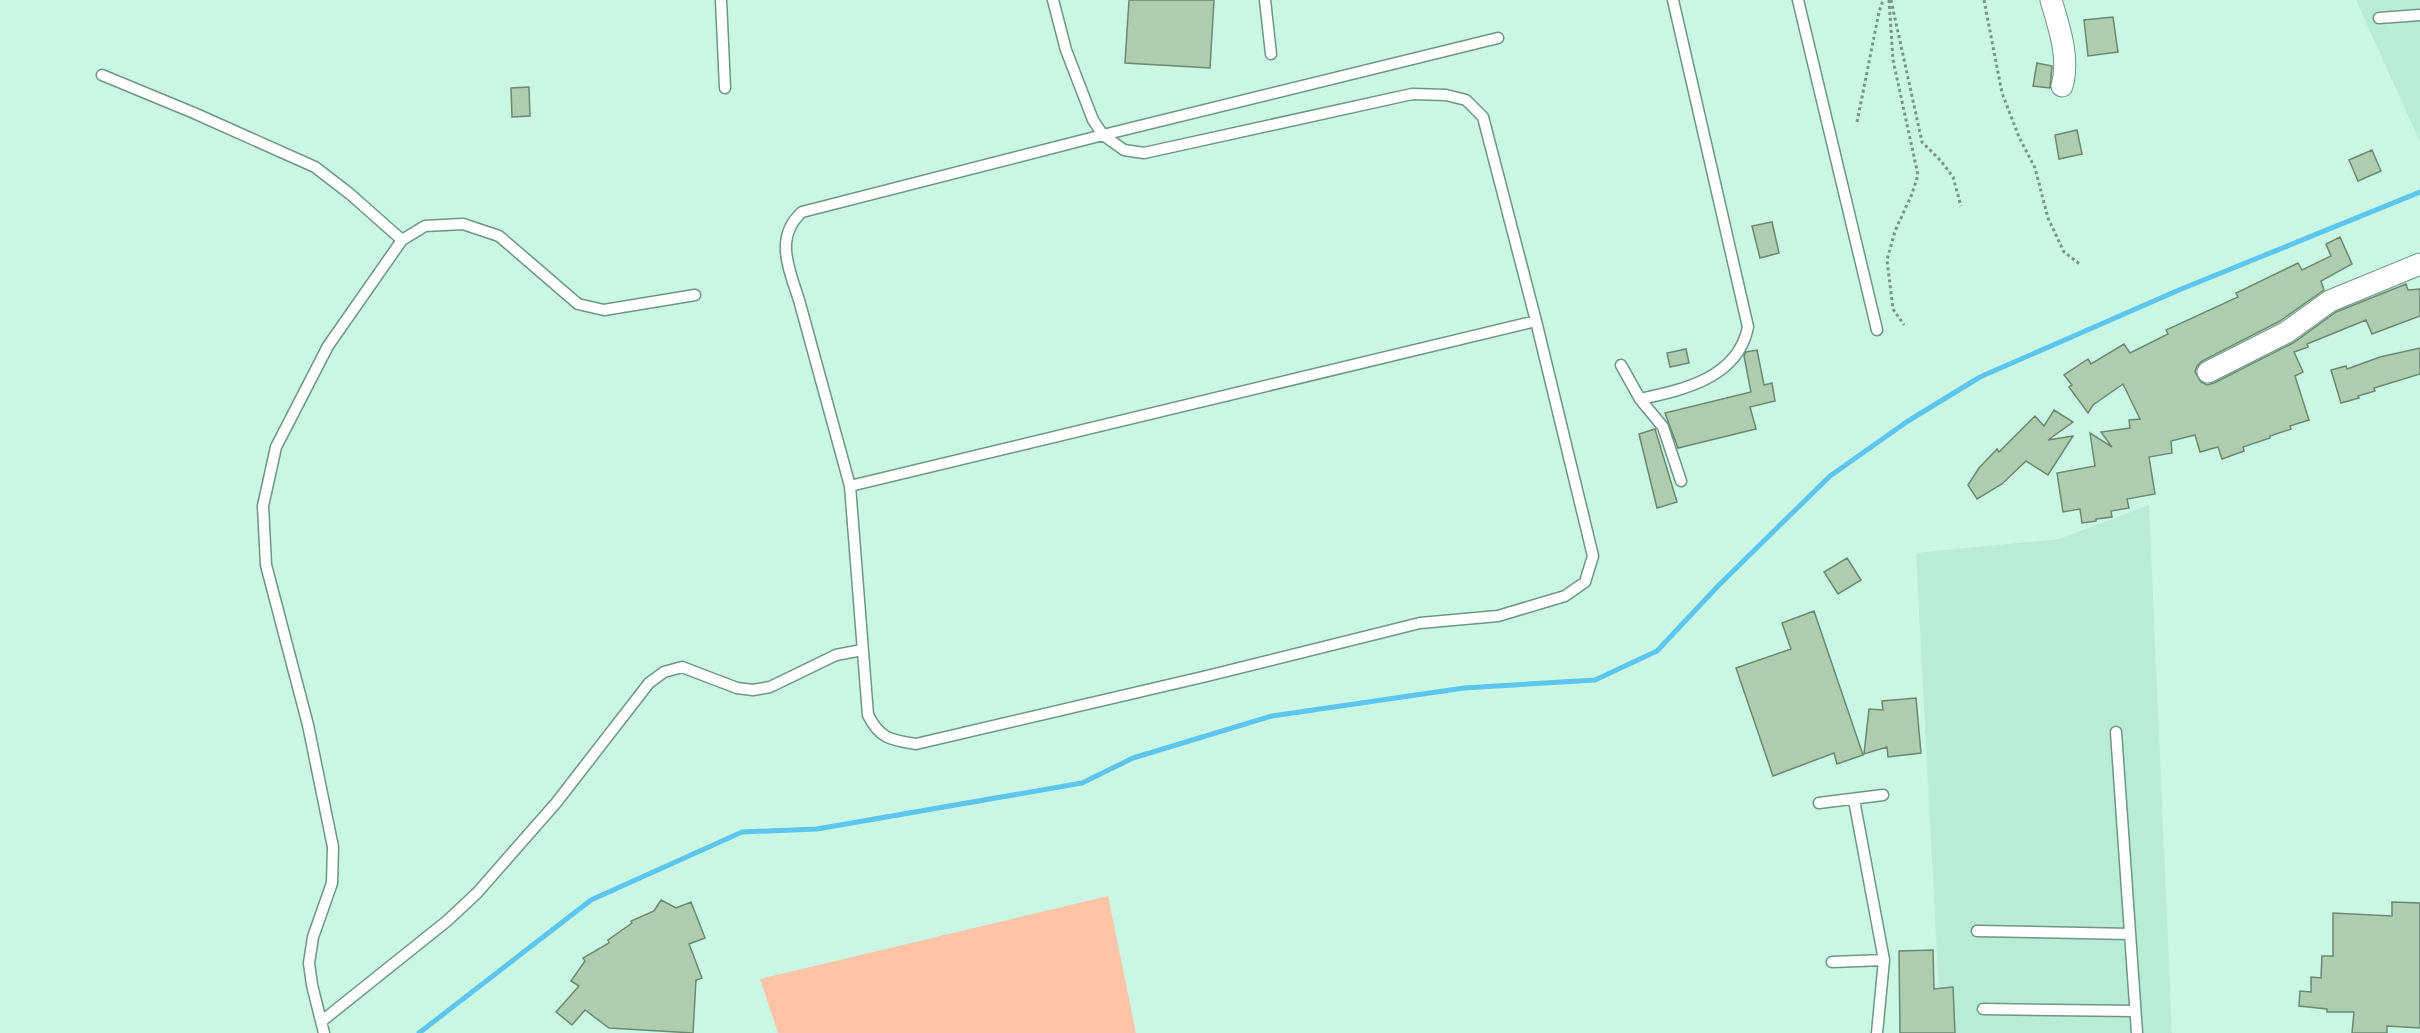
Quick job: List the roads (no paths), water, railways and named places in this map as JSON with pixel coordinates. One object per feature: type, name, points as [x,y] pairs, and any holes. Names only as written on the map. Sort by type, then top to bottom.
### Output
[{"type":"street","points":[[2050,0],[2063,43],[2065,76],[2062,86]]},
{"type":"street","points":[[2208,372],[2287,332],[2330,301],[2420,264]]},
{"type":"lane","points":[[721,0],[725,88]]},
{"type":"lane","points":[[1053,0],[1066,50],[1093,120],[1102,135],[1125,150],[1144,153],[1412,94],[1446,95],[1466,100],[1483,117],[1536,321],[1593,556],[1585,582],[1565,596],[1498,616],[1420,623],[1207,676],[916,744],[893,740],[876,731],[868,715],[850,486],[800,300],[790,272],[785,247],[786,233],[793,220],[802,212],[1102,135],[1498,38]]},
{"type":"lane","points":[[1265,0],[1271,54]]},
{"type":"lane","points":[[1640,399],[1679,391],[1712,376],[1738,352],[1745,341],[1748,327],[1673,0]]},
{"type":"lane","points":[[1798,0],[1877,330]]},
{"type":"lane","points":[[2379,18],[2420,15]]},
{"type":"lane","points":[[102,75],[315,167],[350,194],[402,240]]},
{"type":"lane","points":[[324,1033],[309,963],[314,938],[332,883],[333,847],[308,725],[266,565],[263,507],[276,447],[327,346],[402,240],[424,226],[463,224],[498,236],[578,304],[604,310],[695,295]]},
{"type":"lane","points":[[850,486],[1536,321]]},
{"type":"lane","points":[[1621,365],[1640,399],[1663,427],[1681,481]]},
{"type":"lane","points":[[322,1021],[447,921],[477,893],[556,802],[650,683],[663,672],[682,667],[736,688],[753,690],[770,687],[836,655],[862,650]]},
{"type":"lane","points":[[2116,732],[2137,1033]]},
{"type":"lane","points":[[1819,803],[1883,795]]},
{"type":"lane","points":[[1854,800],[1884,960],[1877,1033]]},
{"type":"lane","points":[[1977,931],[2130,934]]},
{"type":"lane","points":[[1832,962],[1884,960]]},
{"type":"lane","points":[[1983,1009],[2135,1011]]},
{"type":"waterway","points":[[419,1033],[591,900],[742,832],[817,829],[1082,783],[1133,758],[1272,716],[1464,688],[1595,680],[1657,651],[1718,586],[1830,476],[1908,421],[1980,377],[2179,290],[2420,192]]}]
